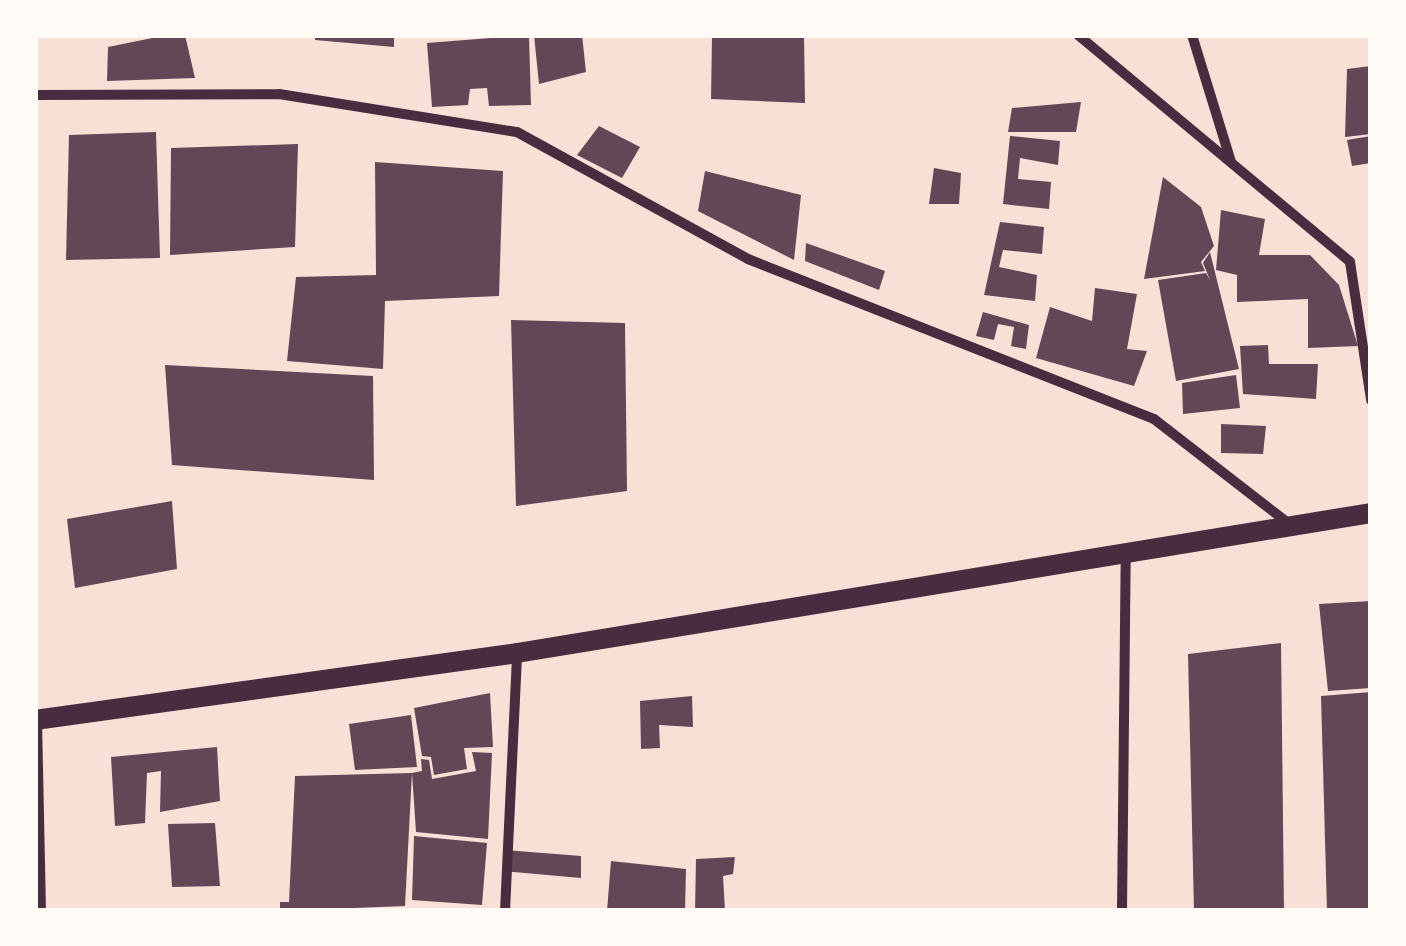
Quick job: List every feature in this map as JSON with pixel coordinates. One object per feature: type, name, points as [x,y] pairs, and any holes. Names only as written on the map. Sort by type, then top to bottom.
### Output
[{"type":"main road","points":[[36,719],[517,653],[1126,548],[1371,513]]},
{"type":"street","points":[[1078,35],[1350,262],[1371,400]]},
{"type":"street","points":[[1192,35],[1231,162]]},
{"type":"street","points":[[35,95],[279,94],[517,132],[748,258],[1154,419],[1289,524]]},
{"type":"street","points":[[1122,911],[1126,548]]},
{"type":"street","points":[[505,911],[517,653]]},
{"type":"street","points":[[36,719],[41,911]]},
{"type":"building","points":[[185,35],[195,78],[107,81],[108,47]]},
{"type":"building","points":[[315,35],[394,35],[394,47],[315,40]]},
{"type":"building","points":[[529,35],[531,105],[489,106],[487,88],[470,89],[468,105],[432,107],[427,43]]},
{"type":"building","points":[[534,35],[582,35],[586,72],[539,84]]},
{"type":"building","points":[[712,35],[804,35],[805,103],[711,99]]},
{"type":"building","points":[[1371,66],[1371,134],[1345,137],[1347,69]]},
{"type":"building","points":[[1081,102],[1076,132],[1008,132],[1012,108]]},
{"type":"building","points":[[599,126],[640,147],[622,178],[577,155]]},
{"type":"building","points":[[156,132],[160,258],[66,260],[69,135]]},
{"type":"building","points":[[1010,136],[1060,141],[1058,165],[1020,158],[1018,179],[1051,182],[1049,209],[1003,204]]},
{"type":"building","points":[[1371,136],[1371,163],[1352,166],[1347,140]]},
{"type":"building","points":[[298,144],[295,247],[170,255],[171,148]]},
{"type":"building","points":[[375,162],[503,171],[499,296],[385,301],[383,369],[287,361],[296,277],[376,275]]},
{"type":"building","points":[[934,168],[961,173],[959,204],[929,204]]},
{"type":"building","points":[[705,171],[801,195],[794,260],[698,211]]},
{"type":"building","points":[[1163,177],[1201,207],[1214,246],[1201,262],[1205,271],[1144,279]]},
{"type":"building","points":[[1221,210],[1265,219],[1259,255],[1310,255],[1339,285],[1358,346],[1308,348],[1308,299],[1237,302],[1237,275],[1216,270]]},
{"type":"building","points":[[1000,222],[1044,227],[1042,254],[1003,250],[999,267],[1037,275],[1035,301],[984,295]]},
{"type":"building","points":[[806,243],[885,271],[879,290],[805,261]]},
{"type":"building","points":[[1210,252],[1239,369],[1176,381],[1158,280],[1206,273],[1210,280],[1203,263]]},
{"type":"building","points":[[1095,288],[1137,294],[1127,349],[1147,351],[1134,386],[1036,358],[1050,307],[1092,321]]},
{"type":"building","points":[[983,312],[1029,325],[1026,349],[1011,346],[1014,327],[998,324],[994,340],[976,336]]},
{"type":"building","points":[[511,320],[625,323],[627,491],[516,506]]},
{"type":"building","points":[[1268,345],[1269,364],[1318,364],[1316,399],[1243,394],[1240,346]]},
{"type":"building","points":[[165,365],[373,376],[374,480],[172,465]]},
{"type":"building","points":[[1236,375],[1240,408],[1183,414],[1182,383]]},
{"type":"building","points":[[1221,424],[1266,426],[1263,454],[1221,453]]},
{"type":"building","points":[[172,501],[177,569],[75,588],[67,519]]},
{"type":"building","points":[[1371,601],[1371,688],[1328,691],[1319,604]]},
{"type":"building","points":[[1281,643],[1284,911],[1194,911],[1188,654]]},
{"type":"building","points":[[1371,692],[1371,911],[1327,911],[1321,696]]},
{"type":"building","points":[[490,693],[493,747],[464,748],[467,769],[434,775],[431,757],[422,756],[414,708]]},
{"type":"building","points":[[692,696],[693,727],[659,725],[660,748],[641,749],[640,701]]},
{"type":"building","points":[[411,715],[417,767],[355,770],[349,724]]},
{"type":"building","points":[[217,747],[220,801],[160,812],[161,771],[147,773],[145,823],[115,826],[111,757]]},
{"type":"building","points":[[472,752],[492,753],[488,839],[416,832],[412,773],[422,771],[421,759],[429,760],[432,779],[476,771]]},
{"type":"building","points":[[412,773],[405,906],[280,911],[280,902],[289,902],[295,776]]},
{"type":"building","points":[[215,823],[220,886],[172,887],[168,824]]},
{"type":"building","points":[[414,836],[487,843],[482,905],[412,900]]},
{"type":"building","points":[[504,850],[581,856],[581,878],[503,871]]},
{"type":"building","points":[[735,857],[733,874],[723,876],[725,911],[695,911],[696,859]]},
{"type":"building","points":[[611,861],[686,869],[685,911],[607,911]]}]
